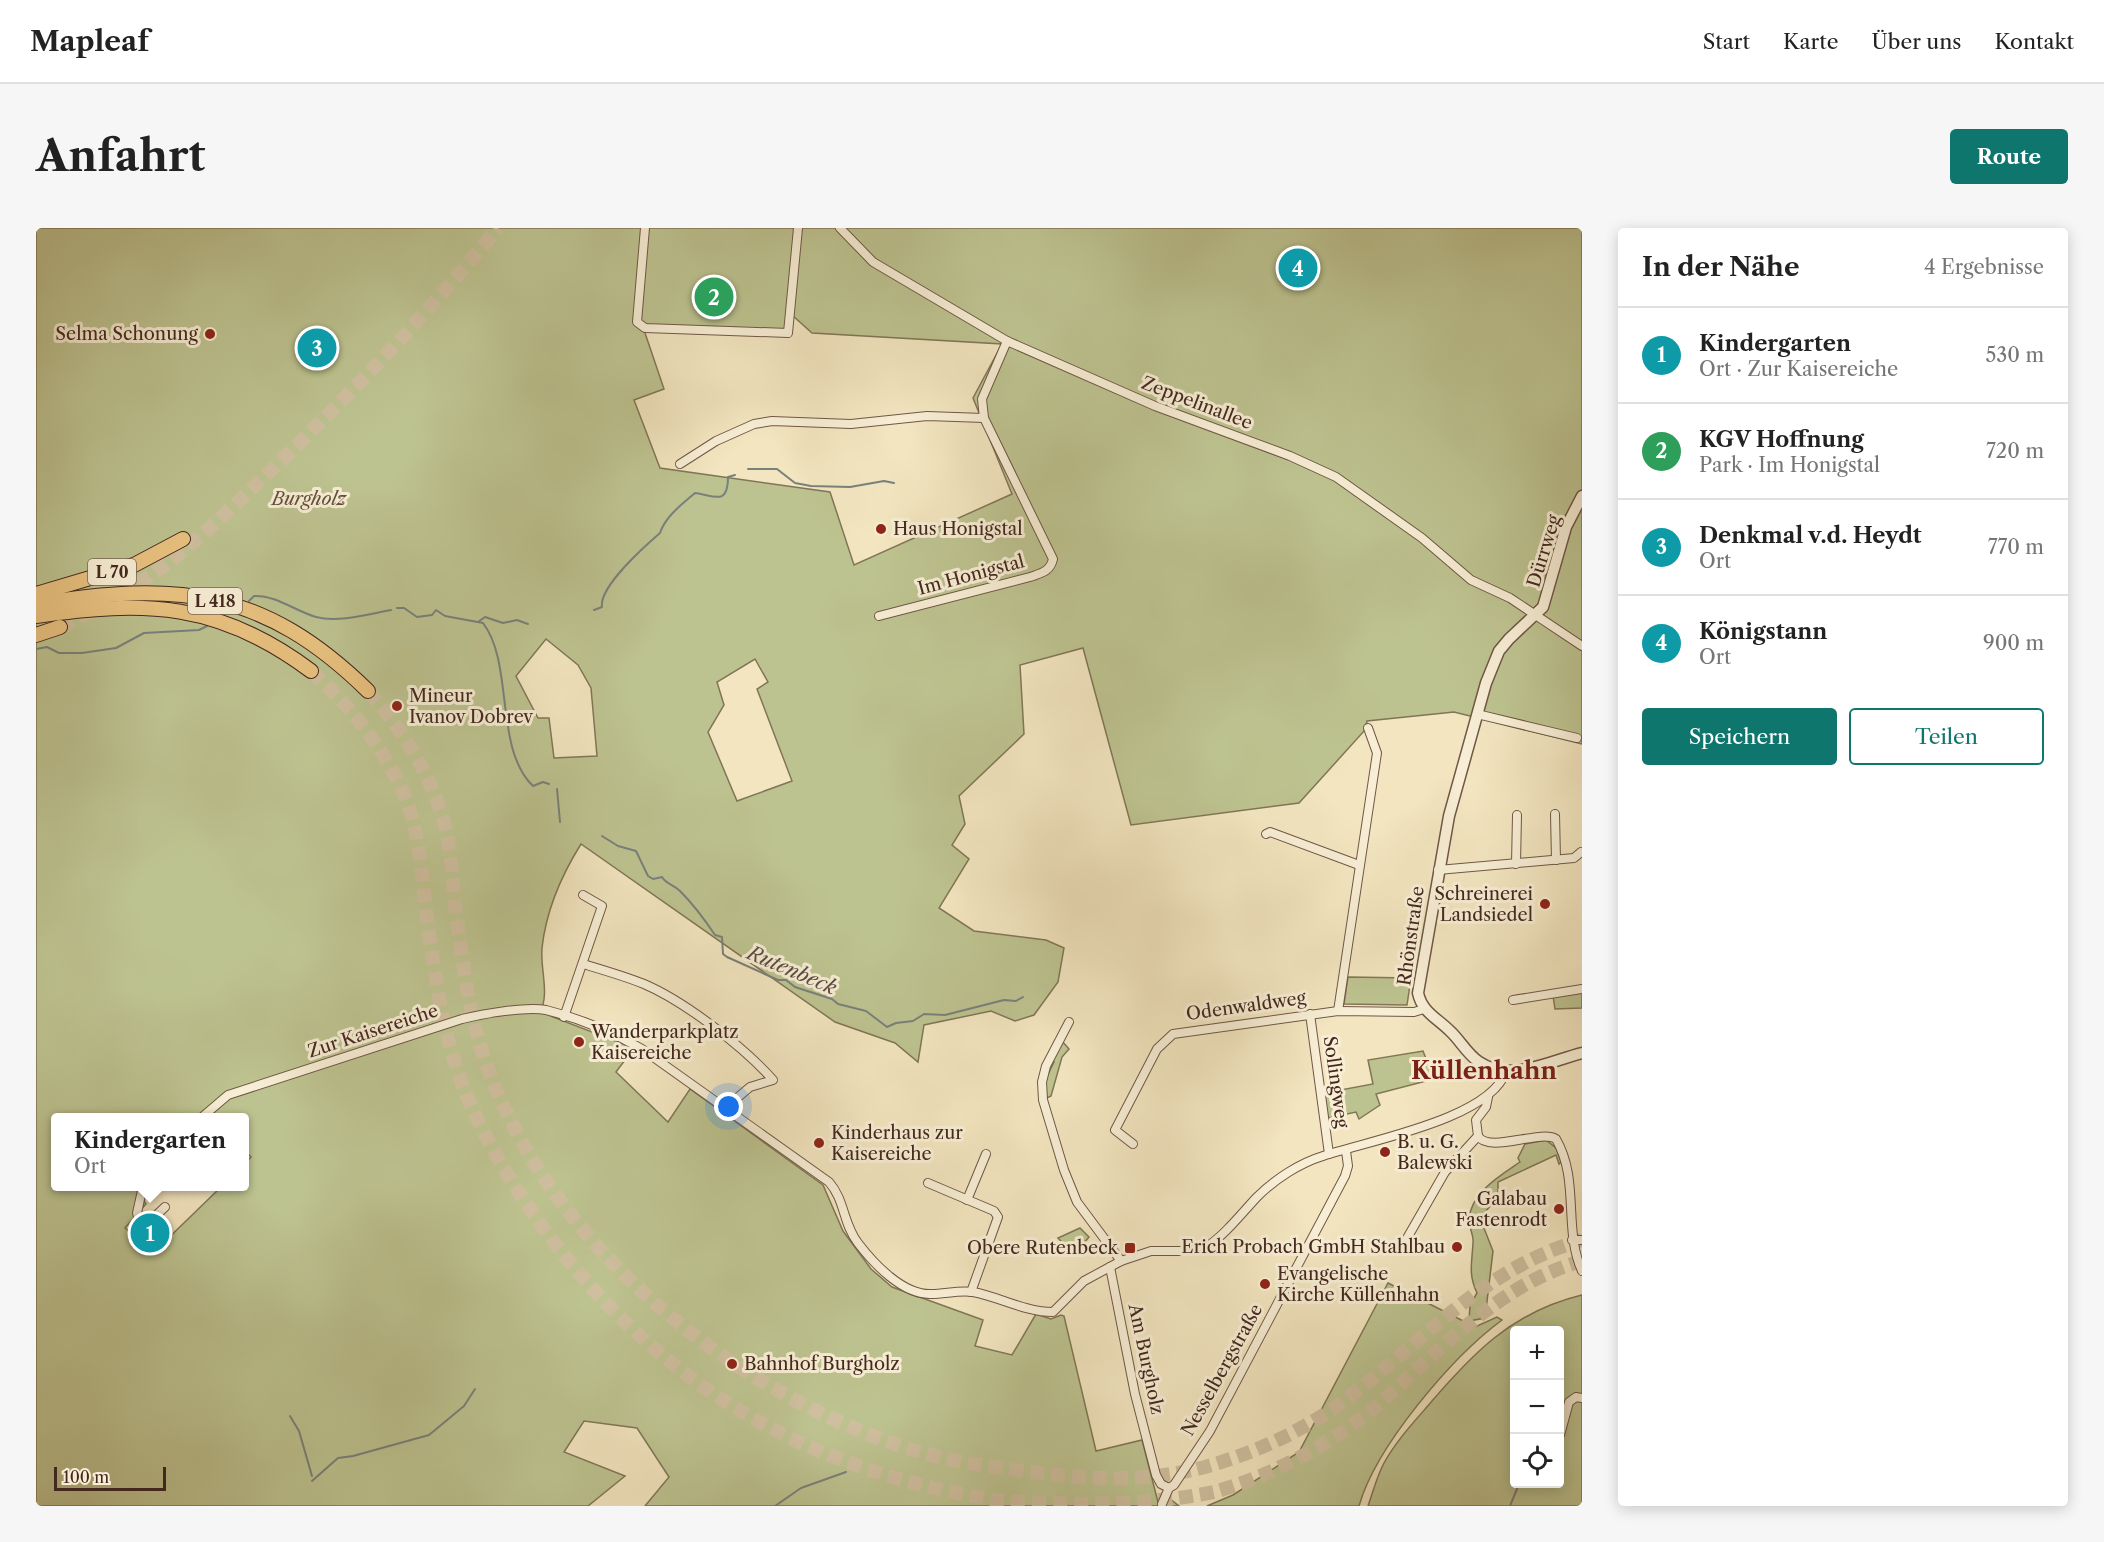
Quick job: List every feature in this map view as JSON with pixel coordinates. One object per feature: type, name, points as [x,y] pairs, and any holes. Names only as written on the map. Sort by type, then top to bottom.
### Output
[{"type":"highway","name":"L 70","points":[[36,594],[134,565],[183,539]]},
{"type":"highway","name":"L 418","points":[[36,604],[89,595],[133,592],[159,592],[210,600],[267,618],[302,636],[344,667],[368,691]]},
{"type":"highway","name":"L 418","points":[[36,616],[122,606],[158,608],[193,614],[224,622],[260,638],[311,671]]},
{"type":"highway","points":[[36,635],[60,627]]},
{"type":"street","points":[[645,228],[637,322],[645,328],[788,333],[798,228]]},
{"type":"street","name":"Zeppelinallee","points":[[840,228],[873,262],[1007,341],[1155,406],[1290,456],[1336,477],[1422,538],[1471,580],[1510,598],[1582,646]]},
{"type":"street","points":[[680,464],[716,441],[754,424],[772,421],[851,424],[927,416],[984,418],[982,399],[1007,341]]},
{"type":"street","name":"Im Honigstal","points":[[879,616],[1030,577],[1045,572],[1051,565],[1053,559],[984,418]]},
{"type":"street","name":"Dürrweg","points":[[1538,615],[1547,599],[1566,527],[1582,496]]},
{"type":"street","name":"Rhönstraße","points":[[1506,1071],[1480,1063],[1452,1032],[1424,1009],[1418,993],[1449,816],[1490,671],[1499,651],[1509,639],[1538,615]]},
{"type":"street","points":[[1477,714],[1577,738]]},
{"type":"street","points":[[1338,1011],[1377,753],[1368,728]]},
{"type":"street","points":[[1555,814],[1556,860]]},
{"type":"street","points":[[1516,864],[1517,815]]},
{"type":"street","points":[[1266,834],[1270,832],[1359,865]]},
{"type":"street","name":"Rhönstraße","points":[[1438,870],[1574,858],[1581,852]]},
{"type":"street","points":[[564,1017],[602,906],[583,895]]},
{"type":"street","points":[[583,964],[645,984],[673,1000],[746,1052],[773,1080],[750,1086],[724,1109]]},
{"type":"street","points":[[1513,1000],[1582,988]]},
{"type":"street","name":"Odenwaldweg","points":[[1133,1144],[1115,1130],[1149,1063],[1165,1038],[1173,1034],[1338,1011],[1414,1012],[1424,1009]]},
{"type":"street","name":"Zur Kaisereiche","points":[[206,1113],[225,1096],[470,1017],[496,1012],[544,1010],[624,1039],[829,1182],[840,1195],[844,1218],[850,1232],[879,1265],[915,1292],[971,1292],[1036,1311],[1053,1312],[1084,1281],[1110,1266]]},
{"type":"street","name":"Sollingweg","points":[[1310,1014],[1329,1154]]},
{"type":"street","points":[[1069,1022],[1046,1066],[1042,1082],[1043,1100],[1064,1170],[1077,1202],[1121,1261]]},
{"type":"street","points":[[1110,1266],[1152,1251],[1194,1251],[1204,1248],[1266,1189],[1299,1167],[1329,1154],[1410,1131],[1488,1096],[1498,1087],[1506,1071],[1527,1069],[1582,1053]]},
{"type":"street","points":[[1488,1096],[1486,1107],[1476,1120],[1478,1136],[1487,1142],[1524,1141],[1549,1136],[1556,1139],[1570,1184],[1572,1239],[1574,1253],[1582,1271]]},
{"type":"street","points":[[1402,1247],[1445,1172],[1478,1136]]},
{"type":"street","name":"Nesselbergstraße","points":[[1162,1504],[1169,1488],[1174,1485],[1210,1431],[1293,1276],[1345,1176],[1348,1167],[1346,1151]]},
{"type":"street","points":[[967,1200],[986,1154]]},
{"type":"street","points":[[928,1183],[994,1211],[998,1217],[971,1292]]},
{"type":"street","points":[[142,1191],[137,1213],[140,1224],[148,1223],[165,1207]]},
{"type":"street","points":[[1572,1239],[1582,1240]]},
{"type":"street","name":"Am Burgholz","points":[[1110,1266],[1136,1394],[1156,1474],[1161,1484],[1169,1488]]},
{"type":"street","points":[[1564,1420],[1569,1402],[1576,1397],[1582,1398]]},
{"type":"green space","name":"Burgholz","points":[[36,228],[1582,228],[1582,744],[1454,712],[1367,721],[1365,730],[1299,803],[1131,825],[1083,648],[1020,665],[1024,734],[959,796],[965,824],[952,845],[969,859],[939,908],[974,931],[1046,940],[1064,948],[1058,982],[1034,1015],[1015,1021],[991,1011],[924,1025],[918,1062],[895,1043],[835,1022],[581,844],[561,881],[551,907],[542,948],[544,997],[540,1012],[634,1048],[616,1072],[668,1122],[690,1089],[823,1185],[843,1231],[871,1269],[892,1287],[983,1320],[975,1346],[1012,1355],[1036,1314],[1051,1319],[1064,1316],[1096,1451],[1142,1440],[1158,1502],[1169,1498],[1179,1506],[645,1506],[669,1477],[637,1428],[584,1421],[564,1452],[625,1476],[588,1506],[36,1506]],"holes":[[[792,315],[812,333],[1002,344],[973,398],[1012,494],[854,565],[830,492],[660,468],[634,400],[664,389],[644,330],[790,335]],[[546,639],[578,665],[591,688],[597,756],[554,758],[549,718],[538,718],[516,676]],[[755,659],[768,682],[757,689],[792,781],[737,801],[708,732],[724,705],[717,682]]]},
{"type":"green space","points":[[1348,977],[1411,978],[1407,1005],[1344,1004]]},
{"type":"green space","points":[[1582,993],[1582,1008],[1555,1009],[1553,996]]},
{"type":"green space","points":[[1062,1041],[1069,1049],[1062,1057],[1051,1096],[1047,1098],[1044,1083],[1054,1062],[1050,1058]]},
{"type":"green space","points":[[1423,1051],[1434,1079],[1376,1094],[1380,1105],[1359,1119],[1356,1112],[1328,1118],[1324,1093],[1373,1084],[1368,1060]]},
{"type":"green space","points":[[1546,1140],[1556,1148],[1561,1162],[1559,1164],[1556,1155],[1498,1182],[1498,1197],[1480,1218],[1493,1251],[1485,1318],[1469,1321],[1470,1305],[1477,1293],[1471,1263],[1473,1240],[1469,1220],[1471,1210],[1475,1201],[1488,1186],[1520,1162],[1518,1158],[1525,1144]]},
{"type":"green space","points":[[1080,1228],[1089,1237],[1074,1255],[1058,1238]]},
{"type":"green space","points":[[1388,1283],[1475,1327],[1497,1317],[1502,1320],[1461,1356],[1418,1404],[1381,1457],[1359,1506],[1207,1506],[1233,1495],[1299,1452]]},
{"type":"green space","points":[[1582,1295],[1582,1506],[1368,1506],[1382,1468],[1404,1434],[1459,1370],[1476,1353],[1510,1326],[1510,1488],[1564,1488],[1564,1326],[1510,1326],[1534,1312]]},
{"type":"waterway","points":[[748,469],[777,469],[795,483],[811,486],[850,487],[884,481],[894,483]]},
{"type":"waterway","points":[[594,610],[602,607],[603,599],[615,578],[660,533],[670,516],[679,507],[695,493],[713,497],[722,496],[728,477],[735,475]]},
{"type":"waterway","name":"Rutenbeck","points":[[249,601],[254,596],[262,596],[325,619],[354,617],[391,610]]},
{"type":"waterway","name":"Rutenbeck","points":[[397,608],[404,608],[417,617],[432,615],[436,610],[445,616],[483,623],[492,640],[498,660],[513,751],[521,770],[533,786],[543,782],[549,784]]},
{"type":"waterway","points":[[478,622],[485,617],[503,623],[517,620],[528,624]]},
{"type":"waterway","name":"Rutenbeck","points":[[36,649],[47,647],[59,653],[82,653],[116,648],[144,633],[199,630],[207,626]]},
{"type":"waterway","name":"Rutenbeck","points":[[557,789],[560,822]]},
{"type":"waterway","name":"Rutenbeck","points":[[602,836],[618,846],[636,851],[648,876],[653,879],[662,877],[680,891],[715,935],[722,937],[723,954],[727,957],[778,980],[786,980],[795,987],[832,999],[838,1004],[866,1011],[887,1027],[896,1023],[913,1021],[924,1014],[945,1015],[1004,1000],[1016,1001],[1023,997]]},
{"type":"waterway","points":[[312,1481],[338,1458],[429,1435],[464,1406],[475,1389]]},
{"type":"waterway","points":[[290,1416],[299,1431],[312,1476]]},
{"type":"waterway","points":[[775,1506],[801,1488],[846,1472]]},
{"type":"waterway","points":[[1510,1506],[1517,1489]]},
{"type":"tunnel","points":[[120,595],[160,569],[197,539],[298,445],[415,323],[498,228]]},
{"type":"tunnel","points":[[60,627],[93,610]]},
{"type":"tunnel","points":[[311,671],[342,701],[370,735],[393,771],[410,811],[420,860],[436,978],[450,1046],[473,1110],[517,1190],[557,1246],[601,1297],[648,1343],[698,1383],[751,1417],[807,1446],[867,1469],[930,1487],[996,1500],[1105,1504],[1161,1500],[1214,1492],[1275,1470],[1333,1438],[1368,1413],[1442,1347],[1494,1305],[1521,1287],[1551,1272],[1582,1261]]},
{"type":"tunnel","points":[[368,691],[402,734],[422,767],[437,801],[448,841],[464,971],[481,1047],[516,1131],[554,1193],[601,1250],[654,1302],[712,1348],[774,1388],[838,1421],[920,1452],[968,1463],[1016,1470],[1075,1477],[1119,1478],[1162,1475],[1205,1467],[1283,1438],[1319,1418],[1381,1372],[1487,1285],[1547,1252],[1582,1240]]},
{"type":"place","name":"Königstann","points":[[1298,268]]},
{"type":"place","name":"KGV Hoffnung","points":[[714,297]]},
{"type":"place","name":"Selma Schonung","points":[[210,334]]},
{"type":"place","name":"Denkmal v.d. Heydt","points":[[317,348]]},
{"type":"place","name":"Haus Honigstal","points":[[881,529]]},
{"type":"place","name":"Mineur Ivanov Dobrev","points":[[397,706]]},
{"type":"place","name":"Schreinerei Landsiedel","points":[[1545,904]]},
{"type":"place","name":"Wanderparkplatz Kaisereiche","points":[[579,1042]]},
{"type":"place","name":"Kinderhaus zur Kaisereiche","points":[[819,1143]]},
{"type":"place","name":"B. u. G. Balewski","points":[[1385,1152]]},
{"type":"place","name":"Galabau Fastenrodt","points":[[1559,1209]]},
{"type":"place","name":"Kindergarten","points":[[150,1233]]},
{"type":"place","name":"Erich Probach GmbH Stahlbau","points":[[1457,1247]]},
{"type":"place","name":"Obere Rutenbeck","points":[[1130,1248]]},
{"type":"place","name":"Evangelische Kirche Küllenhahn","points":[[1265,1284]]},
{"type":"place","name":"Bahnhof Burgholz","points":[[732,1364]]},
{"type":"district","name":"Küllenhahn","points":[[1484,1070]]}]
